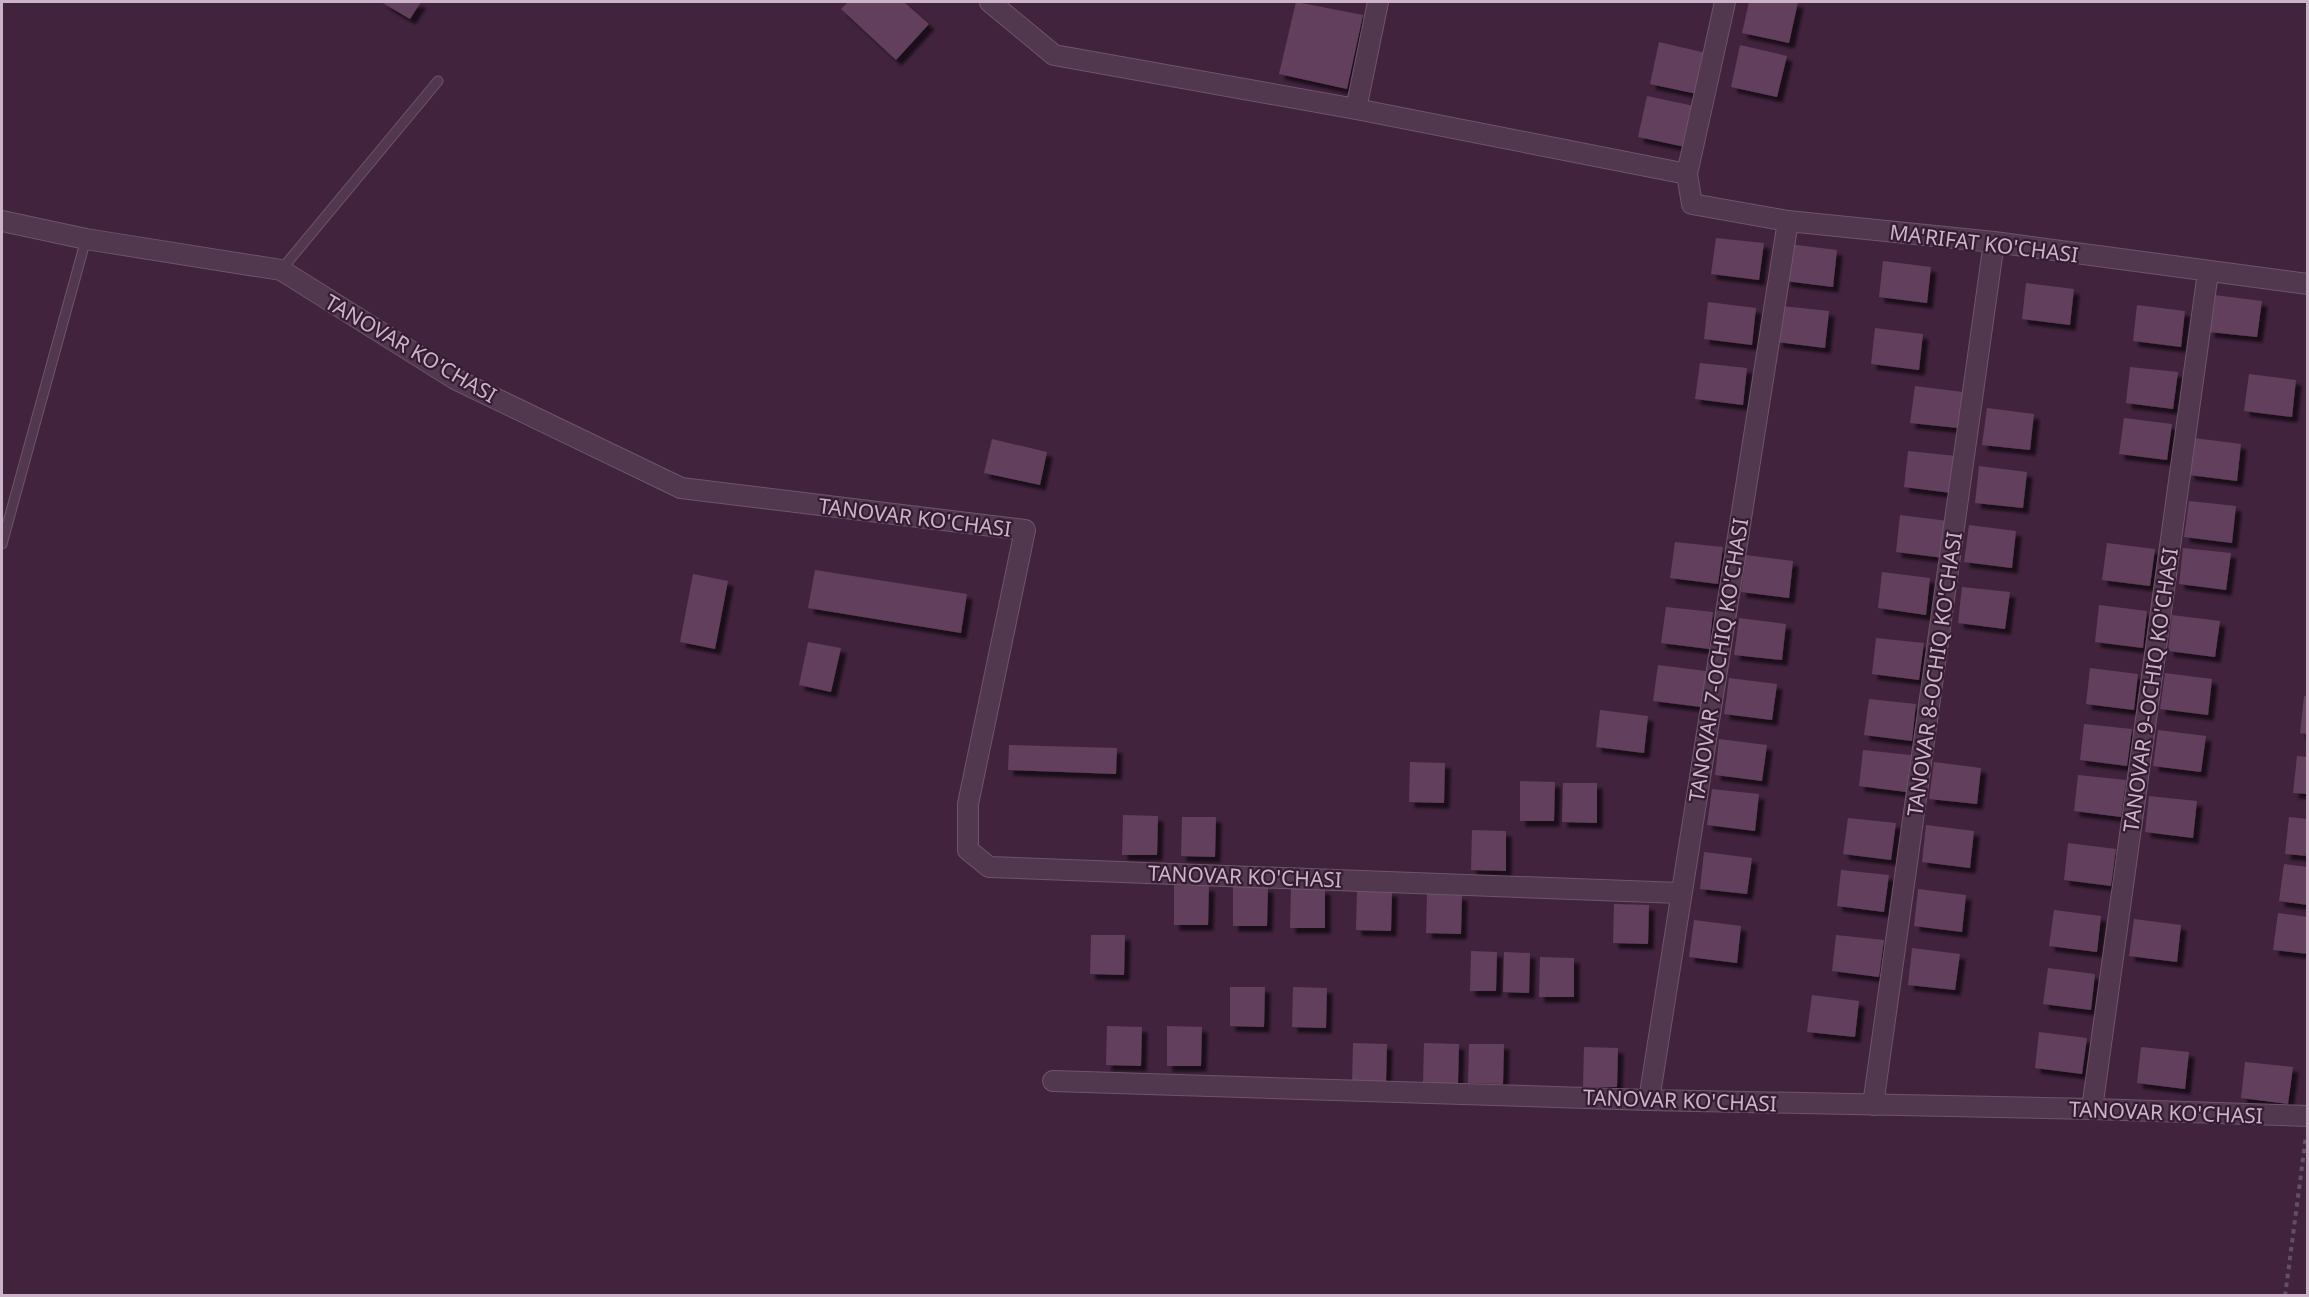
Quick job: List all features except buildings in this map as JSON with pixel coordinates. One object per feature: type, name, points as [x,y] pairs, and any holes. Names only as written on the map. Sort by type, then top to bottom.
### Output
[{"type":"street","points":[[990,2],[1054,55],[1687,174],[1725,2]]},
{"type":"street","points":[[1356,110],[1378,2]]},
{"type":"street","name":"MA'RIFAT KO'CHASI","points":[[1687,174],[1692,204],[1788,221],[1994,242],[2307,284]]},
{"type":"street","name":"TANOVAR KO'CHASI","points":[[2,221],[86,239],[280,270],[455,379],[681,488],[1025,530],[968,804],[968,850],[989,867],[1680,893]]},
{"type":"street","name":"TANOVAR 7-OCHIQ KO'CHASI","points":[[1649,1100],[1788,221]]},
{"type":"street","name":"TANOVAR 8-OCHIQ KO'CHASI","points":[[1873,1105],[1994,242]]},
{"type":"street","name":"TANOVAR 9-OCHIQ KO'CHASI","points":[[2092,1109],[2208,272]]},
{"type":"street","name":"TANOVAR KO'CHASI","points":[[1053,1081],[1649,1100],[2307,1116]]},
{"type":"lane","points":[[280,270],[438,81]]},
{"type":"lane","points":[[2,544],[86,239]]},
{"type":"path","points":[[2285,1296],[2307,1124]]}]
